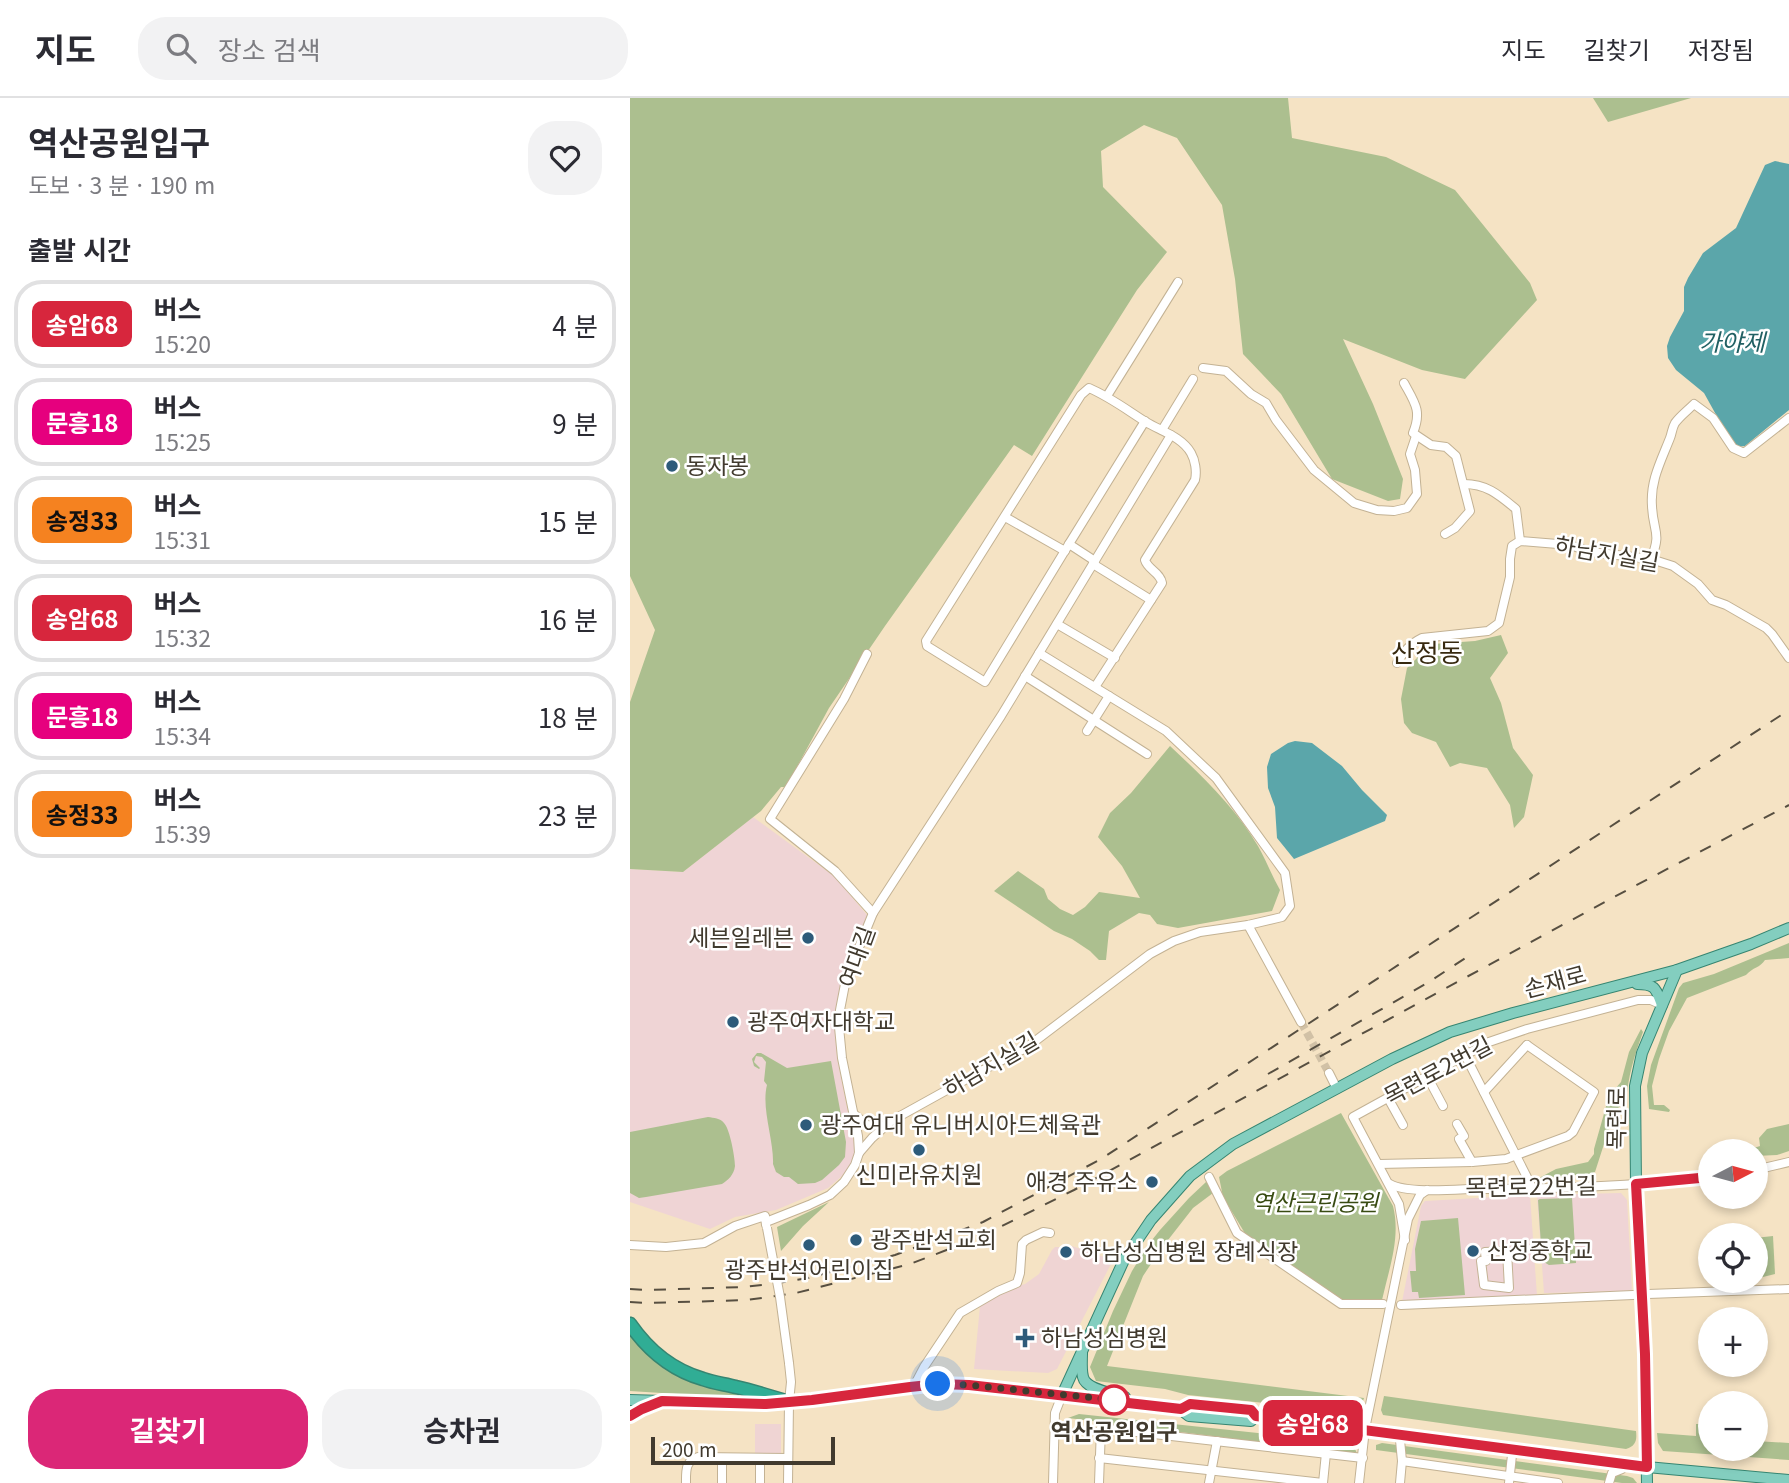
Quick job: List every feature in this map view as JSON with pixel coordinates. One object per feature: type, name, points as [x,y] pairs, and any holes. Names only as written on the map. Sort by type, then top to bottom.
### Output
[{"type":"highway","points":[[630,1324],[659,1356],[685,1372],[789,1402]]},
{"type":"main road","name":"손재로","points":[[1062,1395],[1124,1260],[1151,1220],[1190,1176],[1233,1144],[1415,1048],[1462,1028],[1677,970],[1789,928]]},
{"type":"main road","name":"목련로","points":[[1647,1483],[1645,1354],[1636,1184],[1636,1086],[1642,1053],[1677,970]]},
{"type":"main road","points":[[1622,984],[1653,986],[1662,1006]]},
{"type":"main road","points":[[1082,1349],[1083,1378],[1086,1383],[1094,1388],[1149,1404]]},
{"type":"main road","points":[[630,1400],[766,1404],[914,1386],[969,1385],[1181,1409],[1190,1404],[1251,1410],[1256,1416],[1699,1476],[1789,1480]]},
{"type":"street","points":[[1107,396],[1178,282]]},
{"type":"street","points":[[1203,368],[1226,371],[1251,394],[1266,403],[1314,470],[1354,503],[1377,510],[1407,508],[1417,494],[1415,470],[1410,454],[1416,436]]},
{"type":"street","points":[[1162,430],[1193,379]]},
{"type":"street","points":[[1404,383],[1415,403],[1419,419],[1413,433],[1431,446],[1446,447],[1456,456],[1464,484],[1470,511],[1446,534]]},
{"type":"street","points":[[1095,687],[1162,583],[1161,578],[1146,565],[1145,560],[1195,480],[1196,472],[1192,454],[1182,442],[1107,396],[1089,388],[926,641],[927,646],[985,682],[1145,421]]},
{"type":"street","points":[[1651,559],[1658,537],[1651,504],[1654,479],[1673,426],[1680,417],[1695,404],[1713,418],[1733,448],[1744,453],[1789,418]]},
{"type":"street","name":"여대길","points":[[859,1153],[839,1027],[846,979],[873,913],[1001,716],[1171,435]]},
{"type":"street","points":[[1397,663],[1405,650],[1422,638],[1488,631],[1499,623],[1510,577],[1512,545],[1520,541],[1516,509],[1479,484],[1464,484]]},
{"type":"street","points":[[1005,517],[1094,562],[1151,600]]},
{"type":"street","name":"하남지실길","points":[[1520,541],[1570,545],[1591,552],[1651,559],[1673,566],[1698,584],[1712,600],[1766,628],[1788,653]]},
{"type":"street","points":[[1057,624],[1115,658]]},
{"type":"street","name":"하남지실길","points":[[859,1153],[885,1126],[1026,1048],[1150,954],[1174,941],[1200,932],[1282,917],[1290,906],[1286,873],[1216,778],[1166,732],[1039,653]]},
{"type":"street","points":[[867,654],[844,699],[771,819],[835,871],[873,913]]},
{"type":"street","points":[[1025,676],[1147,754]]},
{"type":"street","points":[[1087,731],[1109,696]]},
{"type":"street","points":[[1248,925],[1301,1022]]},
{"type":"street","name":"목련로2번길","points":[[1379,1164],[1353,1117],[1489,1042],[1527,1029],[1638,1000],[1651,1000],[1662,1006]]},
{"type":"street","name":"목련로2번길","points":[[1516,1155],[1573,1132],[1594,1092],[1528,1045],[1527,1029]]},
{"type":"street","points":[[1485,1092],[1528,1045]]},
{"type":"street","points":[[1465,1055],[1532,1189]]},
{"type":"street","points":[[1329,1073],[1337,1088]]},
{"type":"street","points":[[1427,1076],[1443,1106]]},
{"type":"street","points":[[1388,1098],[1403,1125]]},
{"type":"street","points":[[853,1114],[867,1125],[885,1126]]},
{"type":"street","points":[[1457,1124],[1464,1136],[1460,1139],[1472,1162]]},
{"type":"street","points":[[630,1245],[666,1247],[704,1243],[735,1226],[766,1222],[809,1205],[830,1195],[844,1182],[859,1153]]},
{"type":"street","points":[[1415,1203],[1405,1207],[1399,1203],[1379,1164],[1472,1162],[1506,1159],[1516,1155]]},
{"type":"street","points":[[1768,1168],[1789,1162]]},
{"type":"street","points":[[1209,1177],[1237,1233],[1341,1304],[1383,1304]]},
{"type":"street","name":"목련로22번길","points":[[1390,1184],[1399,1188],[1427,1190],[1532,1189],[1698,1178]]},
{"type":"street","points":[[1405,1240],[1399,1192],[1407,1188],[1416,1194],[1415,1203]]},
{"type":"street","points":[[1359,1483],[1365,1430],[1408,1219],[1420,1195],[1427,1190]]},
{"type":"street","points":[[766,1222],[780,1297],[791,1382],[788,1483]]},
{"type":"street","points":[[914,1386],[957,1316],[998,1291],[1017,1283],[1022,1244],[1043,1232],[1050,1233]]},
{"type":"street","points":[[1507,1251],[1509,1289],[1484,1285],[1480,1261],[1486,1261],[1485,1252],[1507,1251]]},
{"type":"street","points":[[1648,1294],[1789,1289]]},
{"type":"street","points":[[1401,1305],[1633,1295]]},
{"type":"street","points":[[1053,1483],[1055,1413],[1062,1395]]},
{"type":"street","points":[[630,1416],[662,1401]]},
{"type":"street","points":[[1099,1483],[1101,1427],[1363,1458]]},
{"type":"street","points":[[1400,1440],[1400,1483]]},
{"type":"street","points":[[1209,1483],[1217,1441]]},
{"type":"street","points":[[1099,1458],[1323,1483],[1326,1453]]},
{"type":"street","points":[[1510,1479],[1512,1455]]},
{"type":"street","points":[[686,1483],[686,1469],[690,1461],[698,1457],[788,1458]]},
{"type":"street","points":[[722,1458],[722,1483]]},
{"type":"street","points":[[760,1458],[760,1483]]},
{"type":"street","points":[[1402,1461],[1510,1479],[1558,1483]]},
{"type":"street","points":[[1609,1483],[1612,1473],[1622,1469]]},
{"type":"shaded area","name":"광주여자대학교","points":[[753,817],[834,876],[867,915],[843,977],[835,1035],[855,1157],[842,1176],[828,1188],[776,1210],[735,1217],[710,1229],[630,1202],[630,869],[683,872]]},
{"type":"shaded area","points":[[1621,1193],[1627,1200],[1632,1291],[1544,1293],[1537,1195]]},
{"type":"shaded area","name":"산정중학교","points":[[1530,1195],[1537,1296],[1402,1302],[1421,1206],[1425,1201]]},
{"type":"shaded area","name":"하남성심병원","points":[[1066,1244],[1113,1260],[1057,1369],[1048,1373],[974,1369],[980,1306],[1025,1284],[1039,1274],[1052,1250]]},
{"type":"shaded area","points":[[755,1424],[781,1424],[781,1453],[755,1453]]},
{"type":"green space","points":[[630,98],[1288,98],[1292,138],[1386,157],[1455,190],[1530,283],[1537,300],[1465,379],[1422,370],[1343,339],[1403,479],[1400,499],[1388,501],[1332,479],[1281,394],[1243,354],[1235,279],[1222,205],[1177,138],[1144,125],[1101,151],[1103,187],[1167,252],[1137,290],[1032,456],[1014,445],[885,626],[829,708],[786,787],[781,787],[761,811],[683,872],[630,869],[630,702],[655,630],[630,576]]},
{"type":"green space","points":[[1593,98],[1691,98],[1608,122]]},
{"type":"green space","points":[[1501,635],[1508,653],[1490,678],[1501,703],[1513,748],[1533,775],[1524,817],[1514,828],[1510,805],[1487,768],[1460,763],[1450,767],[1436,742],[1412,733],[1404,723],[1401,699],[1407,668],[1433,644],[1475,641]]},
{"type":"green space","points":[[1170,746],[1228,805],[1258,846],[1280,890],[1272,911],[1178,928],[1157,924],[1150,915],[1139,913],[1109,931],[1106,960],[1099,960],[1072,939],[1054,931],[994,891],[1018,871],[1044,889],[1048,899],[1060,909],[1073,915],[1099,892],[1140,898],[1122,866],[1098,837],[1110,813],[1131,793]]},
{"type":"green space","points":[[1789,943],[1789,958],[1765,960],[1746,975],[1687,998],[1669,1031],[1652,1086],[1654,1105],[1664,1105],[1670,1110],[1649,1109],[1647,1086],[1651,1065],[1683,983],[1714,974]]},
{"type":"green space","points":[[1641,1029],[1643,1032],[1632,1067],[1626,1103],[1614,1113],[1595,1172],[1539,1178],[1556,1169],[1588,1162],[1594,1154],[1609,1096],[1621,1082],[1629,1052]]},
{"type":"green space","name":"광주여대 유니버시아드체육관","points":[[757,1053],[787,1068],[831,1061],[846,1142],[845,1157],[822,1180],[798,1184],[776,1172],[766,1104],[766,1062],[762,1057],[756,1056],[754,1062],[760,1068],[754,1066],[752,1059]]},
{"type":"green space","name":"역산근린공원","points":[[1341,1113],[1393,1206],[1395,1241],[1382,1300],[1342,1300],[1246,1235],[1223,1197],[1219,1177],[1227,1171]]},
{"type":"green space","points":[[708,1117],[721,1120],[728,1131],[735,1166],[728,1179],[722,1184],[639,1198],[630,1193],[630,1132]]},
{"type":"green space","points":[[1789,1124],[1789,1151],[1768,1155],[1768,1139],[1759,1138],[1767,1129]]},
{"type":"green space","points":[[1206,1182],[1213,1193],[1193,1208],[1143,1276],[1107,1366],[1364,1398],[1359,1413],[1188,1395],[1165,1389],[1096,1381],[1090,1367],[1132,1271],[1160,1230]]},
{"type":"green space","points":[[1572,1198],[1576,1263],[1549,1265],[1542,1261],[1538,1200]]},
{"type":"green space","points":[[829,1202],[803,1226],[781,1251],[777,1227]]},
{"type":"green space","points":[[1458,1218],[1465,1295],[1419,1298],[1418,1292],[1412,1292],[1410,1271],[1416,1271],[1415,1249],[1421,1221]]},
{"type":"green space","points":[[1773,1236],[1775,1274],[1768,1276],[1768,1237]]},
{"type":"green space","points":[[630,1322],[694,1381],[739,1395],[740,1398],[630,1391]]},
{"type":"green space","points":[[1384,1396],[1636,1431],[1636,1440],[1626,1449],[1383,1415],[1381,1410]]},
{"type":"green space","points":[[1079,1414],[1351,1443],[1357,1454],[1068,1418]]},
{"type":"green space","points":[[1698,1424],[1698,1454],[1663,1451],[1658,1443],[1657,1433],[1696,1436]]},
{"type":"green space","points":[[1768,1442],[1789,1443],[1789,1460],[1768,1458]]},
{"type":"green space","points":[[1382,1443],[1627,1476],[1637,1483],[1376,1450],[1376,1445]]},
{"type":"water","name":"가야제","points":[[1775,161],[1789,164],[1789,410],[1745,446],[1736,447],[1704,393],[1676,370],[1668,358],[1667,346],[1684,311],[1684,287],[1688,278],[1703,253],[1736,228],[1765,165]]},
{"type":"water","points":[[1295,741],[1312,743],[1342,766],[1387,815],[1385,821],[1294,859],[1277,838],[1275,807],[1268,788],[1267,767],[1271,754]]},
{"type":"tunnel","points":[[1301,1022],[1329,1073]]},
{"type":"railway","points":[[630,1289],[743,1287],[808,1278],[895,1255],[983,1222],[1101,1159],[1789,710]]},
{"type":"railway","points":[[630,1302],[747,1300],[796,1293],[910,1264],[978,1238],[1074,1190],[1789,805]]},
{"type":"railway","points":[[1268,1074],[1429,982],[1473,953]]},
{"type":"bus line","name":"송암68","points":[[630,1416],[662,1401],[766,1404],[938,1384],[969,1385],[1181,1409],[1190,1404],[1251,1410],[1256,1416],[1647,1467],[1645,1354],[1636,1184],[1698,1178]]},
{"type":"place","name":"동자봉","points":[[672,466]]},
{"type":"place","name":"세븐일레븐","points":[[808,938]]},
{"type":"place","name":"광주여자대학교","points":[[733,1022]]},
{"type":"place","name":"광주여대 유니버시아드체육관","points":[[806,1125]]},
{"type":"place","name":"신미라유치원","points":[[919,1150]]},
{"type":"place","name":"애경 주유소","points":[[1152,1182]]},
{"type":"place","name":"광주반석교회","points":[[856,1240]]},
{"type":"place","name":"광주반석어린이집","points":[[809,1245]]},
{"type":"place","name":"산정중학교","points":[[1473,1251]]},
{"type":"place","name":"하남성심병원 장례식장","points":[[1066,1252]]},
{"type":"place","name":"하남성심병원","points":[[1025,1338]]},
{"type":"place","name":"역산공원입구","points":[[1114,1400]]},
{"type":"district","name":"산정동","points":[[1427,653]]},
{"type":"route","points":[[938,1384],[1114,1400]]}]
